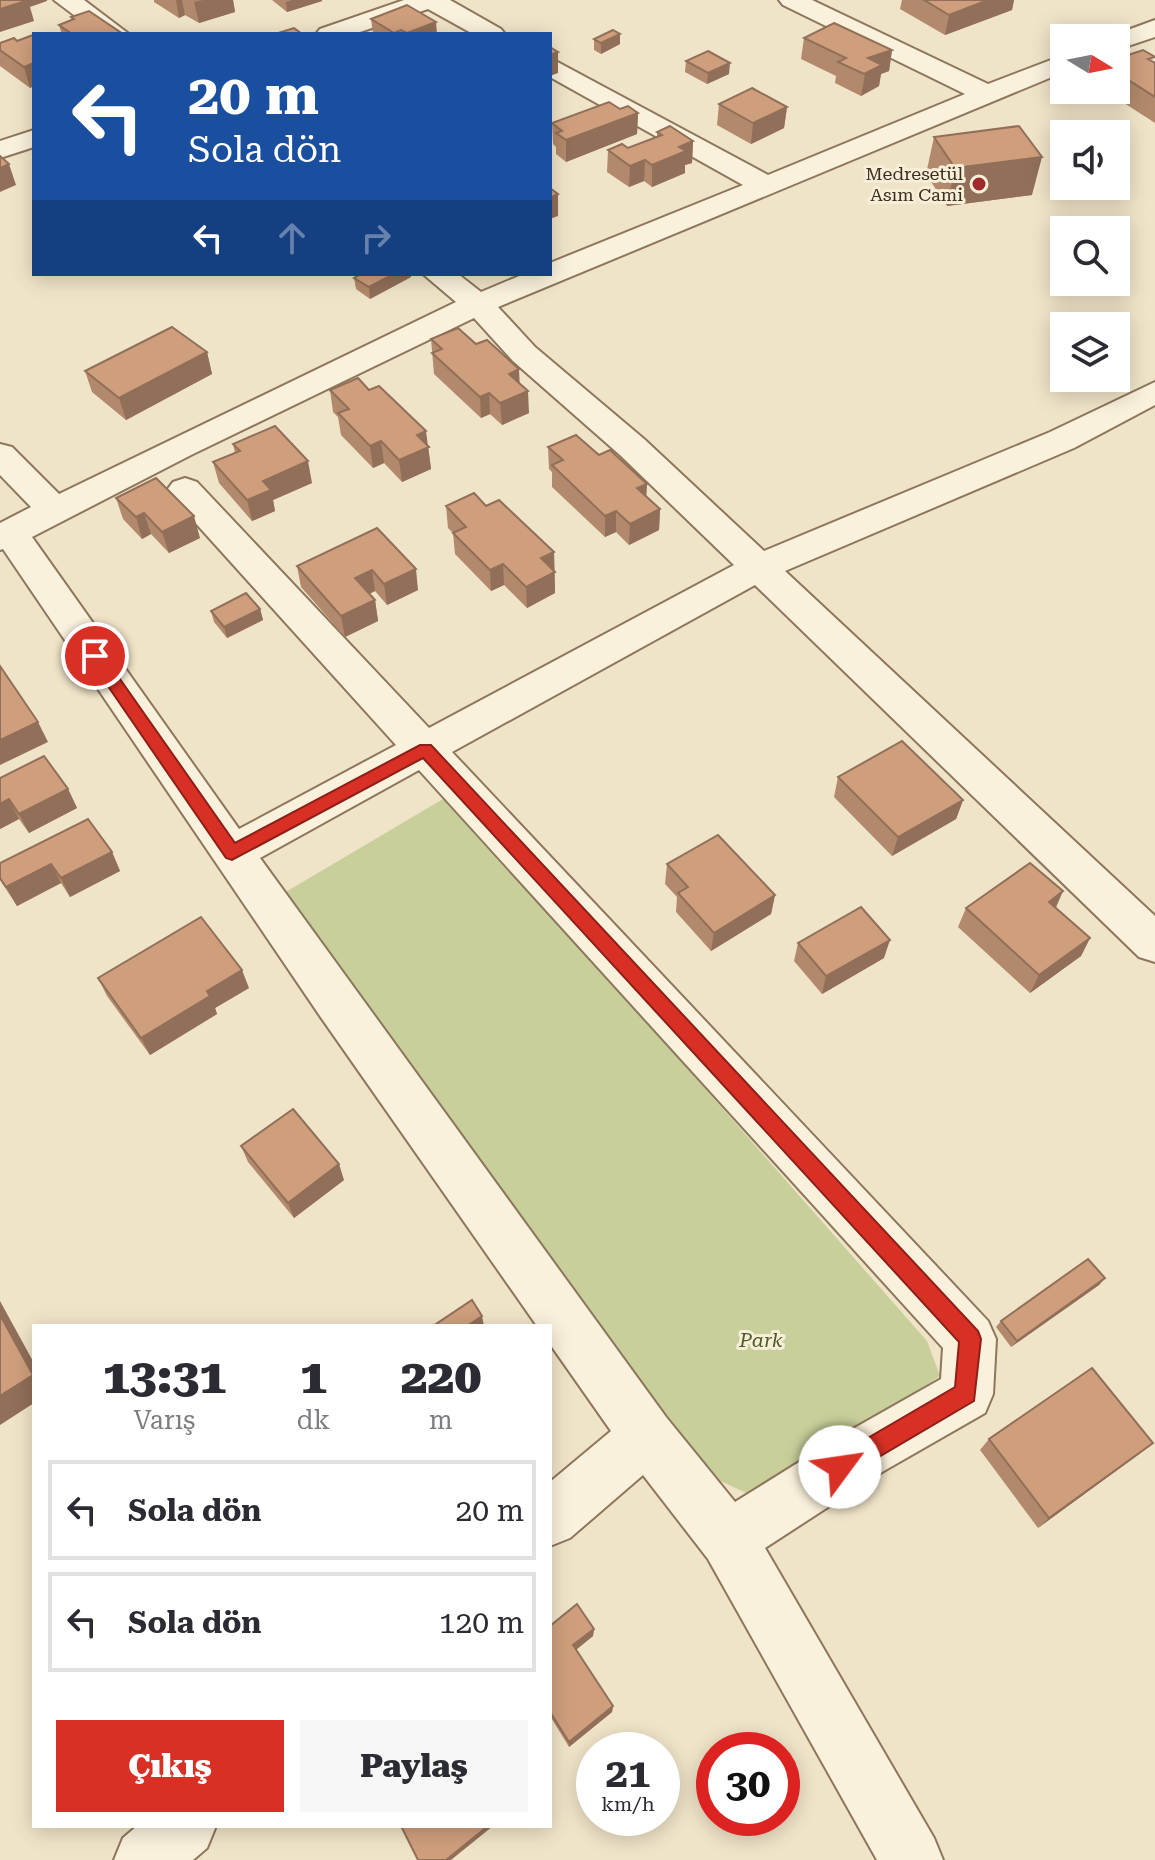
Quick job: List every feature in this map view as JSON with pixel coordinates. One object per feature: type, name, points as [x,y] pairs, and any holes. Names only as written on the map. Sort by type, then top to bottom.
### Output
[{"type":"street","points":[[67,0],[113,32]]},
{"type":"street","points":[[335,32],[430,0],[488,32]]},
{"type":"street","points":[[792,0],[989,95]]},
{"type":"street","points":[[1130,37],[1155,28]]},
{"type":"street","points":[[552,67],[767,186]]},
{"type":"street","points":[[552,274],[1050,69]]},
{"type":"street","points":[[0,150],[32,139]]},
{"type":"street","points":[[441,276],[478,304],[524,354],[632,447],[1155,944]]},
{"type":"street","points":[[547,276],[478,304],[5,535],[647,1436],[728,1539],[912,1860]]},
{"type":"street","points":[[232,853],[759,567],[1062,440],[1155,392]]},
{"type":"street","points":[[0,455],[53,509]]},
{"type":"street","points":[[185,490],[970,1339],[966,1394],[863,1453],[728,1539]]},
{"type":"street","points":[[552,1516],[647,1436]]},
{"type":"street","points":[[145,1860],[183,1828]]},
{"type":"green space","name":"Park","points":[[448,796],[927,1341],[940,1376],[755,1497],[705,1474],[284,893]]},
{"type":"building","points":[[0,0],[29,0],[0,9]]},
{"type":"building","points":[[924,0],[988,0],[949,15]]},
{"type":"building","points":[[407,5],[436,22],[410,32],[392,32],[371,19]]},
{"type":"building","points":[[89,11],[120,32],[69,32],[59,25],[74,19],[71,17]]},
{"type":"building","points":[[834,23],[892,50],[868,58],[882,65],[864,74],[838,62],[846,58],[804,38]]},
{"type":"building","points":[[613,30],[620,34],[601,43],[594,39]]},
{"type":"building","points":[[32,35],[32,64],[24,67],[0,50],[0,43],[14,38],[17,41]]},
{"type":"building","points":[[1143,50],[1155,57],[1148,59],[1155,63],[1155,97],[1130,81],[1130,54]]},
{"type":"building","points":[[708,51],[730,63],[708,73],[686,61]]},
{"type":"building","points":[[752,88],[787,107],[753,123],[719,104]]},
{"type":"building","points":[[609,102],[620,109],[628,106],[638,113],[566,140],[556,133],[562,131],[552,123]]},
{"type":"building","points":[[670,126],[693,141],[679,147],[686,151],[652,165],[645,160],[630,166],[608,150],[622,144],[628,148],[662,135],[657,132]]},
{"type":"building","points":[[1019,126],[1042,157],[955,168],[934,137]]},
{"type":"building","points":[[0,156],[9,164],[0,168]]},
{"type":"building","points":[[358,276],[390,276],[369,287],[354,278]]},
{"type":"building","points":[[172,327],[207,352],[119,398],[85,371]]},
{"type":"building","points":[[458,328],[476,344],[487,340],[519,369],[509,374],[528,391],[500,403],[489,393],[480,397],[432,353],[442,349],[431,339]]},
{"type":"building","points":[[358,378],[369,390],[379,386],[426,431],[417,435],[429,447],[399,460],[381,441],[370,446],[338,413],[349,409],[330,390]]},
{"type":"building","points":[[275,426],[308,461],[263,481],[271,490],[247,500],[213,462],[240,451],[233,444]]},
{"type":"building","points":[[576,435],[599,455],[610,450],[647,484],[637,488],[660,509],[630,524],[616,511],[605,516],[552,465],[563,460],[548,447]]},
{"type":"building","points":[[156,478],[194,516],[162,532],[144,513],[136,517],[116,498]]},
{"type":"building","points":[[474,493],[486,506],[499,500],[554,552],[541,558],[555,572],[526,587],[503,564],[490,570],[453,533],[466,527],[446,506]]},
{"type":"building","points":[[377,528],[416,569],[384,584],[372,570],[355,578],[375,600],[341,616],[297,566]]},
{"type":"building","points":[[246,593],[260,609],[224,627],[211,611]]},
{"type":"building","points":[[0,666],[38,722],[0,740]]},
{"type":"building","points":[[902,741],[963,800],[898,837],[838,777]]},
{"type":"building","points":[[44,756],[68,789],[19,814],[9,799],[0,804],[0,778]]},
{"type":"building","points":[[88,819],[112,852],[61,878],[51,864],[6,887],[0,878],[0,863]]},
{"type":"building","points":[[718,835],[775,895],[714,933],[678,893],[688,887],[667,864]]},
{"type":"building","points":[[1030,863],[1063,891],[1049,902],[1090,938],[1039,975],[966,908]]},
{"type":"building","points":[[861,907],[890,940],[826,976],[798,943]]},
{"type":"building","points":[[201,917],[242,970],[207,991],[210,996],[141,1038],[98,978]]},
{"type":"building","points":[[293,1109],[339,1164],[288,1203],[241,1146]]},
{"type":"building","points":[[1088,1259],[1105,1278],[1017,1341],[1001,1321]]},
{"type":"building","points":[[472,1300],[482,1316],[470,1324],[436,1324]]},
{"type":"building","points":[[0,1315],[32,1376],[0,1396]]},
{"type":"building","points":[[1092,1368],[1153,1443],[1049,1518],[989,1439]]},
{"type":"building","points":[[577,1604],[594,1629],[573,1645],[613,1706],[581,1732],[576,1732],[576,1736],[569,1742],[552,1715],[552,1624]]},
{"type":"building","points":[[402,1828],[486,1828],[446,1860],[418,1860]]},
{"type":"place","name":"Medresetül Asım Cami","points":[[979,184]]},
{"type":"route","points":[[95,656],[232,853],[425,749],[952,1318],[970,1339],[966,1394],[840,1467]]}]
